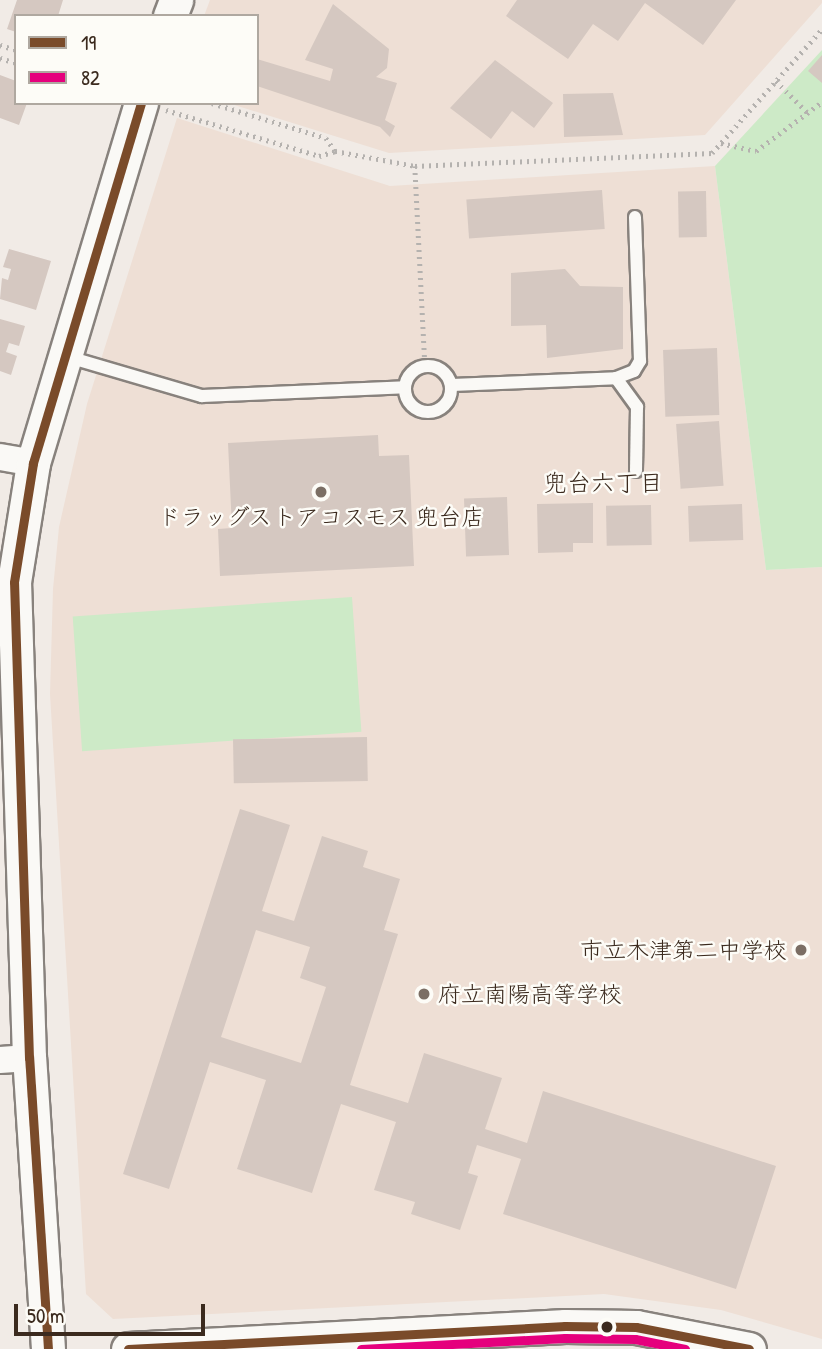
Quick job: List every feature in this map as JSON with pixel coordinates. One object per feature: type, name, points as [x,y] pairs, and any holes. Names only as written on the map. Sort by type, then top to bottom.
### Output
[{"type":"street","points":[[48,1349],[15,1059],[14,582],[33,463],[64,356],[149,105]]},
{"type":"street","points":[[0,457],[33,463]]},
{"type":"street","points":[[128,1349],[565,1326],[648,1329],[749,1349]]},
{"type":"lane","points":[[452,385],[616,378],[635,372],[640,360],[635,217]]},
{"type":"lane","points":[[64,356],[202,396],[405,387],[425,366],[442,370],[452,385]]},
{"type":"lane","points":[[616,378],[637,407],[636,471]]},
{"type":"lane","points":[[405,387],[407,398],[424,412],[444,406],[452,385]]},
{"type":"path","points":[[149,105],[318,156],[335,150],[415,166],[712,153],[822,29]]},
{"type":"path","points":[[776,81],[808,113]]},
{"type":"path","points":[[721,142],[756,151],[822,102]]},
{"type":"path","points":[[219,105],[326,138],[335,150]]},
{"type":"path","points":[[415,166],[425,366]]},
{"type":"shaded area","points":[[210,0],[822,0],[705,135],[389,153],[234,105],[259,105],[259,14],[205,14]]},
{"type":"shaded area","name":"府立南陽高等学校","points":[[177,118],[390,186],[715,166],[766,570],[822,567],[822,1339],[721,1310],[604,1294],[113,1319],[86,1294],[50,694],[53,589],[59,527],[87,404]]},
{"type":"green space","points":[[822,50],[822,567],[766,570],[715,166]]},
{"type":"green space","points":[[352,597],[361,732],[82,751],[73,617]]},
{"type":"building","points":[[17,0],[63,0],[59,14],[14,14],[14,31],[7,29]]},
{"type":"building","points":[[517,0],[736,0],[703,45],[645,3],[618,41],[593,24],[568,59],[506,16]]},
{"type":"building","points":[[333,4],[389,49],[387,68],[376,77],[397,83],[385,120],[395,126],[390,137],[380,127],[259,87],[259,60],[330,81],[333,69],[305,60]]},
{"type":"building","points":[[822,55],[822,83],[808,71]]},
{"type":"building","points":[[495,60],[553,103],[534,128],[512,111],[491,139],[450,108]]},
{"type":"building","points":[[0,75],[14,80],[14,105],[26,105],[19,125],[0,118]]},
{"type":"building","points":[[613,93],[623,135],[564,137],[563,94]]},
{"type":"building","points":[[602,190],[605,229],[469,238],[466,199]]},
{"type":"building","points":[[678,191],[706,191],[707,237],[679,237]]},
{"type":"building","points":[[9,249],[51,261],[36,310],[0,299],[2,278],[8,280],[11,269],[3,267]]},
{"type":"building","points":[[565,269],[580,286],[623,287],[623,349],[547,358],[546,325],[511,326],[511,273]]},
{"type":"building","points":[[0,319],[25,326],[19,346],[9,343],[6,352],[17,356],[11,375],[0,371]]},
{"type":"building","points":[[717,348],[719,415],[665,417],[663,350]]},
{"type":"building","points":[[719,421],[724,486],[681,489],[676,424]]},
{"type":"building","name":"ドラッグストアコスモス 兜台店","points":[[378,435],[379,456],[409,455],[414,566],[220,576],[218,529],[232,528],[228,443]]},
{"type":"building","points":[[507,497],[509,555],[466,556],[464,499]]},
{"type":"building","points":[[593,503],[593,543],[573,543],[573,552],[538,553],[537,504]]},
{"type":"building","points":[[742,504],[743,540],[689,542],[688,506]]},
{"type":"building","points":[[651,505],[652,545],[607,546],[606,506]]},
{"type":"building","points":[[367,737],[368,781],[234,783],[233,739]]},
{"type":"building","points":[[240,809],[290,825],[262,911],[294,921],[322,836],[368,851],[363,867],[400,879],[384,930],[398,934],[350,1085],[408,1103],[424,1053],[502,1078],[485,1129],[527,1143],[543,1091],[776,1166],[736,1289],[503,1214],[521,1159],[477,1145],[468,1173],[478,1176],[460,1230],[411,1214],[415,1202],[374,1190],[396,1122],[341,1104],[312,1193],[237,1169],[266,1080],[210,1062],[169,1189],[123,1174]],"holes":[[[256,930],[310,947],[300,978],[326,987],[301,1063],[221,1037]]]},
{"type":"transit line","name":"19","points":[[48,1349],[29,1058],[14,582],[33,463],[140,105]]},
{"type":"transit line","name":"19","points":[[128,1349],[565,1326],[636,1327],[749,1349]]},
{"type":"transit line","name":"82","points":[[361,1349],[565,1338],[635,1339],[685,1349]]},
{"type":"place","name":"ドラッグストアコスモス 兜台店","points":[[321,492]]},
{"type":"place","name":"市立木津第二中学校","points":[[801,950]]},
{"type":"place","name":"府立南陽高等学校","points":[[424,994]]},
{"type":"district","name":"兜台六丁目","points":[[603,483]]}]
